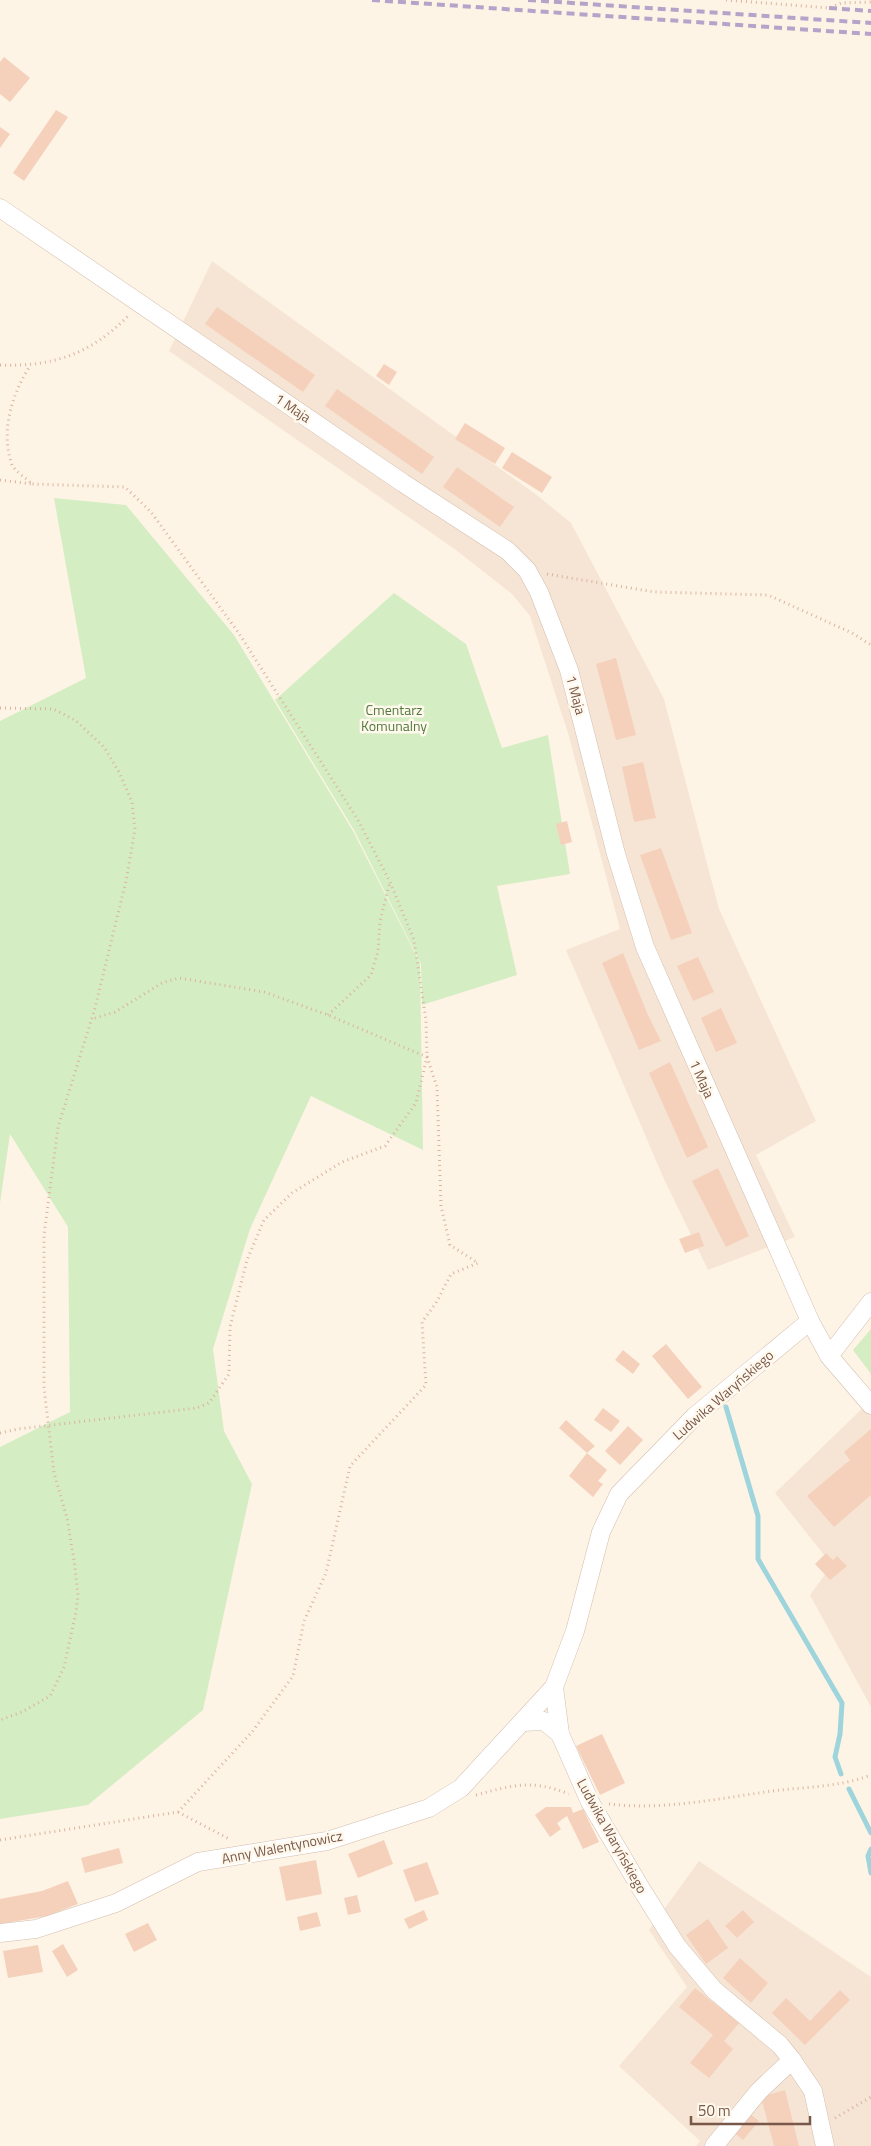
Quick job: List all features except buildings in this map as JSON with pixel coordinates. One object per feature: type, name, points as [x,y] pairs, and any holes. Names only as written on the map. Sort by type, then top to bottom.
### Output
[{"type":"street","name":"1 Maja","points":[[0,208],[403,483],[508,551],[527,570],[540,592],[570,670],[616,854],[645,947],[810,1321],[829,1356],[871,1405]]},
{"type":"street","points":[[829,1356],[871,1302]]},
{"type":"street","name":"Ludwika Waryńskiego","points":[[810,1321],[695,1416],[619,1494],[601,1532],[575,1630],[554,1687],[560,1734],[590,1802],[677,1946],[714,1990],[780,2045],[792,2060],[813,2091],[825,2146]]},
{"type":"street","name":"Anny Walentynowicz","points":[[0,1933],[36,1929],[116,1902],[198,1862],[327,1841],[429,1808],[461,1788],[554,1687]]},
{"type":"street","points":[[523,1722],[544,1721],[560,1734]]},
{"type":"street","points":[[714,2146],[759,2091],[792,2060]]},
{"type":"path","points":[[726,0],[829,8],[841,3],[871,2]]},
{"type":"path","points":[[0,365],[30,366],[70,355],[96,344],[140,304]]},
{"type":"path","points":[[30,366],[11,401],[6,417],[6,443],[12,466],[32,484]]},
{"type":"path","points":[[0,480],[32,484],[125,487],[151,512],[238,632],[358,820],[390,882],[414,940],[426,1020],[427,1057],[416,1103],[385,1146],[342,1162],[300,1188],[264,1220],[247,1260],[230,1328],[229,1374],[209,1402],[197,1408],[0,1433]]},
{"type":"path","points":[[527,570],[654,592],[768,595],[852,633],[871,645]]},
{"type":"path","points":[[0,708],[53,709],[75,720],[104,747],[119,772],[132,802],[134,829],[126,881],[92,1018],[58,1127],[44,1235],[44,1388],[54,1473],[67,1518],[74,1560],[78,1595],[76,1612],[64,1667],[50,1696],[22,1712],[0,1720]]},
{"type":"path","points":[[328,1015],[371,975],[378,952],[380,921],[390,882]]},
{"type":"path","points":[[92,1018],[115,1012],[162,984],[179,978],[264,992],[328,1015],[427,1057],[437,1087],[441,1206],[450,1245],[478,1263],[451,1274],[436,1303],[422,1322],[426,1385],[350,1466],[326,1573],[304,1621],[293,1676],[252,1732],[178,1812]]},
{"type":"path","points":[[474,1796],[519,1784],[554,1788],[590,1802],[624,1806],[672,1804],[840,1783],[871,1775]]},
{"type":"path","points":[[0,1840],[178,1812],[256,1853]]},
{"type":"path","points":[[821,2126],[871,2097]]},
{"type":"shaded area","points":[[212,261],[538,496],[571,523],[664,699],[719,909],[816,1121],[756,1155],[795,1237],[708,1270],[663,1177],[566,950],[620,929],[568,733],[530,616],[512,594],[456,550],[169,351]]},
{"type":"shaded area","points":[[871,1400],[871,1707],[810,1595],[832,1565],[775,1493]]},
{"type":"shaded area","points":[[699,1861],[871,1977],[871,2146],[696,2146],[700,2141],[619,2066],[687,1987],[649,1930]]},
{"type":"green space","points":[[54,498],[126,505],[234,635],[353,831],[420,963],[423,1150],[311,1096],[250,1229],[213,1349],[224,1431],[252,1484],[203,1710],[88,1805],[0,1819],[0,1447],[70,1412],[68,1227],[10,1134],[0,1203],[0,721],[86,678]]},
{"type":"green space","name":"Cmentarz Komunalny","points":[[394,593],[466,644],[502,748],[548,735],[570,874],[497,886],[517,975],[422,1005],[421,964],[354,830],[275,700]]},
{"type":"green space","points":[[871,1329],[871,1374],[853,1350]]},
{"type":"waterway","points":[[726,1407],[758,1516],[758,1559],[842,1703],[840,1734],[835,1757],[841,1774]]},
{"type":"waterway","points":[[849,1789],[871,1833]]},
{"type":"waterway","points":[[871,1849],[868,1856],[871,1873]]},
{"type":"railway","points":[[372,0],[871,34]]},
{"type":"railway","points":[[528,0],[871,23]]},
{"type":"railway","points":[[829,8],[871,11]]}]
